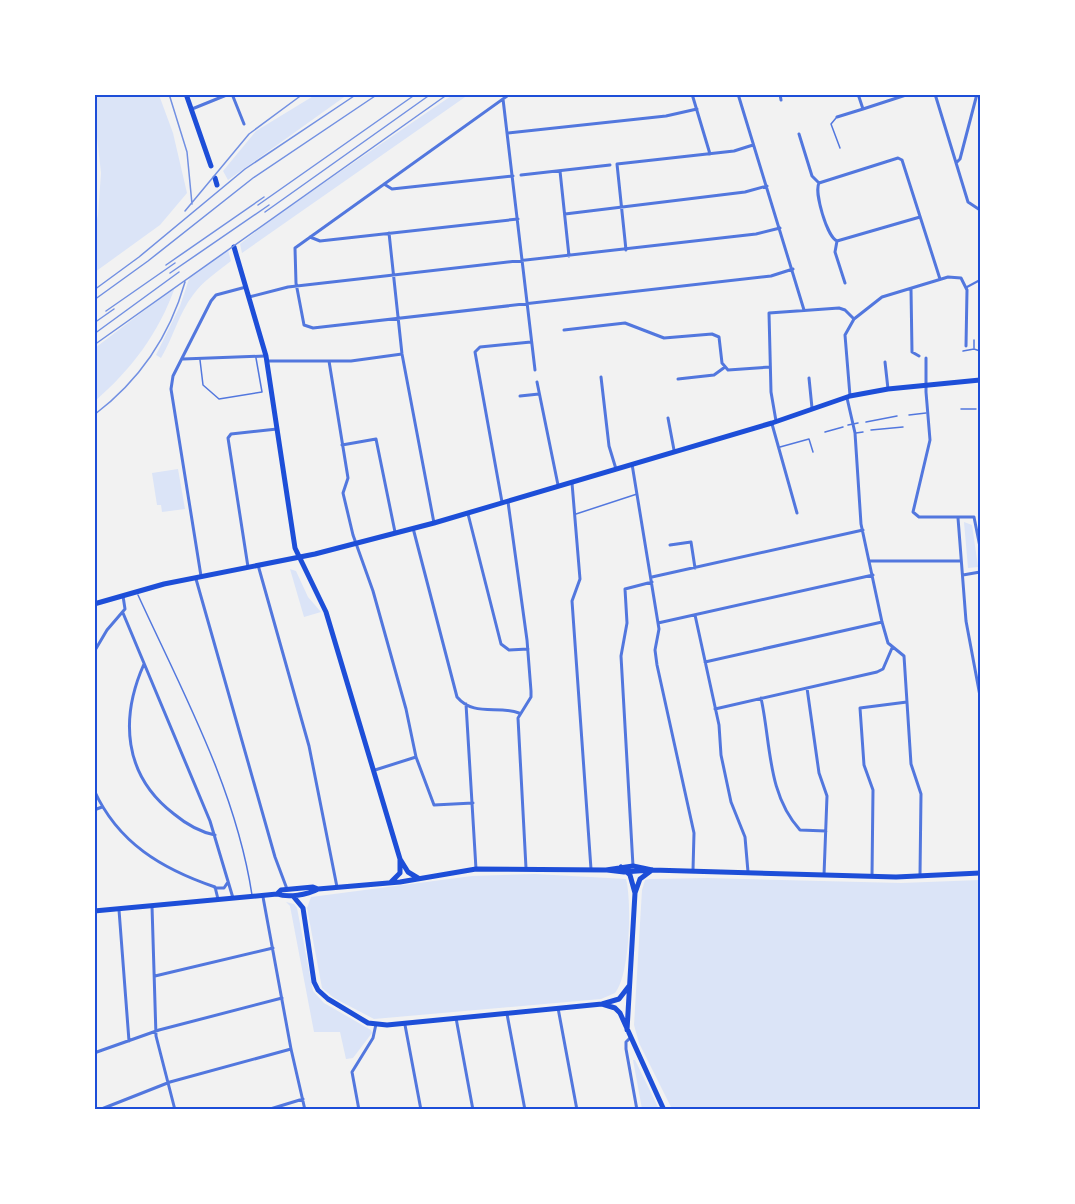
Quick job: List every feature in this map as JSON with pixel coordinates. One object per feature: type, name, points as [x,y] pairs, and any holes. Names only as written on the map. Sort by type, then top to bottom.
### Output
[{"type":"main road","points":[[186,94],[211,166]]},
{"type":"main road","points":[[215,178],[217,185]]},
{"type":"main road","points":[[234,247],[267,359],[293,537],[326,612],[400,859],[400,873],[391,882]]},
{"type":"main road","points":[[96,601],[198,577],[301,557],[434,523],[774,422],[848,396],[888,389],[981,380]]},
{"type":"main road","points":[[400,859],[408,872],[418,878]]},
{"type":"main road","points":[[606,870],[633,866],[652,870]]},
{"type":"main road","points":[[621,867],[628,872],[635,893]]},
{"type":"main road","points":[[94,910],[276,894],[301,888],[391,882],[476,869],[526,868],[628,872],[693,870],[920,877],[981,873]]},
{"type":"main road","points":[[627,1030],[635,893],[640,879],[652,870]]},
{"type":"main road","points":[[289,892],[306,893],[314,888]]},
{"type":"main road","points":[[289,892],[303,908]]},
{"type":"main road","points":[[306,893],[303,908],[315,986],[327,999],[376,1024],[602,1004],[620,999],[629,986]]},
{"type":"main road","points":[[602,1004],[618,1011],[664,1110]]},
{"type":"street","points":[[191,109],[231,94],[244,124]]},
{"type":"street","points":[[510,94],[294,250],[301,319],[306,327],[399,319],[771,276],[793,269]]},
{"type":"street","points":[[692,94],[710,154]]},
{"type":"street","points":[[738,94],[804,310]]},
{"type":"street","points":[[780,94],[782,100]]},
{"type":"street","points":[[858,94],[862,109]]},
{"type":"street","points":[[935,94],[968,202],[981,210]]},
{"type":"street","points":[[957,162],[960,159],[977,94]]},
{"type":"street","points":[[837,117],[906,95]]},
{"type":"street","points":[[503,99],[535,370]]},
{"type":"street","points":[[508,133],[666,116],[697,109]]},
{"type":"street","points":[[799,134],[812,176],[819,183]]},
{"type":"street","points":[[626,250],[617,164],[710,154],[754,145]]},
{"type":"street","points":[[819,183],[898,158],[902,160],[940,279]]},
{"type":"street","points":[[521,175],[610,165]]},
{"type":"street","points":[[560,171],[569,257]]},
{"type":"street","points":[[384,184],[392,189],[513,176]]},
{"type":"street","points":[[819,183],[817,194],[830,236],[837,241]]},
{"type":"street","points":[[565,214],[746,192],[767,186]]},
{"type":"street","points":[[837,241],[920,217]]},
{"type":"street","points":[[310,237],[320,241],[518,219]]},
{"type":"street","points":[[249,297],[296,286],[569,257],[756,234],[780,228]]},
{"type":"street","points":[[389,233],[402,354],[434,523]]},
{"type":"street","points":[[837,241],[835,252],[845,283]]},
{"type":"street","points":[[920,877],[921,794],[910,764],[904,656],[888,643],[863,530],[855,433],[851,425],[848,396],[845,335],[854,319],[879,299],[940,279],[957,276],[967,287],[966,346]]},
{"type":"street","points":[[967,287],[981,280]]},
{"type":"street","points":[[246,286],[216,295],[173,376],[171,389],[198,577],[275,857],[289,892]]},
{"type":"street","points":[[911,289],[912,351],[919,356]]},
{"type":"street","points":[[797,513],[774,422],[768,315],[839,308],[854,319]]},
{"type":"street","points":[[564,330],[625,323],[664,338],[716,335],[721,341],[724,367]]},
{"type":"street","points":[[526,868],[519,713],[531,697],[528,649],[505,501],[476,352],[480,347],[531,342]]},
{"type":"street","points":[[183,359],[256,357],[351,361],[402,354]]},
{"type":"street","points":[[926,358],[930,440],[913,512],[920,518],[974,517],[981,547]]},
{"type":"street","points":[[328,361],[348,478],[344,493],[355,543],[362,558],[406,709],[416,757],[434,805],[473,803]]},
{"type":"street","points":[[885,362],[888,389]]},
{"type":"street","points":[[724,367],[732,371],[770,367]]},
{"type":"street","points":[[678,379],[714,375],[724,367]]},
{"type":"street","points":[[601,377],[609,446],[616,469]]},
{"type":"street","points":[[809,378],[812,408]]},
{"type":"street","points":[[537,382],[558,485]]},
{"type":"street","points":[[520,396],[539,394]]},
{"type":"street","points":[[668,418],[674,450]]},
{"type":"street","points":[[248,567],[228,438],[231,434],[278,429]]},
{"type":"street","points":[[342,445],[376,439],[395,532]]},
{"type":"street","points":[[632,464],[658,623],[655,656],[694,833],[693,870]]},
{"type":"street","points":[[571,481],[580,584],[572,601],[591,870]]},
{"type":"street","points":[[467,513],[501,644],[509,650],[528,649]]},
{"type":"street","points":[[958,518],[966,621],[981,696]]},
{"type":"street","points":[[413,528],[455,692],[466,704],[477,710],[519,713]]},
{"type":"street","points":[[633,866],[621,656],[627,623],[624,592],[629,586],[695,568],[863,530]]},
{"type":"street","points":[[670,545],[690,542],[695,568]]},
{"type":"street","points":[[870,561],[961,561]]},
{"type":"street","points":[[258,565],[309,746],[337,887]]},
{"type":"street","points":[[963,575],[981,572]]},
{"type":"street","points":[[658,623],[873,575]]},
{"type":"street","points":[[94,652],[107,630],[123,613],[126,606],[123,596]]},
{"type":"street","points":[[123,613],[215,835],[233,898]]},
{"type":"street","points":[[695,615],[715,709],[731,802],[745,837],[748,872]]},
{"type":"street","points":[[705,662],[882,622]]},
{"type":"street","points":[[715,709],[879,671],[892,647]]},
{"type":"street","points":[[975,665],[981,663]]},
{"type":"street","points":[[144,664],[132,694],[129,719],[131,747],[140,774],[156,799],[170,811],[193,827],[215,835]]},
{"type":"street","points":[[807,688],[819,773],[826,793],[824,875]]},
{"type":"street","points":[[761,698],[774,783],[781,803],[800,830],[826,831]]},
{"type":"street","points":[[872,876],[873,790],[864,765],[860,708],[907,702]]},
{"type":"street","points":[[466,704],[464,715],[473,803],[476,869]]},
{"type":"street","points":[[375,770],[416,757]]},
{"type":"street","points":[[94,790],[102,807],[125,837],[154,861],[176,873],[215,887],[224,888],[228,882]]},
{"type":"street","points":[[94,810],[102,807]]},
{"type":"street","points":[[215,887],[218,899]]},
{"type":"street","points":[[263,895],[291,1049],[305,1110]]},
{"type":"street","points":[[152,906],[156,1031],[175,1110]]},
{"type":"street","points":[[119,908],[129,1041]]},
{"type":"street","points":[[155,976],[273,948]]},
{"type":"street","points":[[94,1053],[156,1031],[282,998]]},
{"type":"street","points":[[558,1008],[577,1110]]},
{"type":"street","points":[[507,1013],[525,1110]]},
{"type":"street","points":[[456,1018],[473,1110]]},
{"type":"street","points":[[405,1023],[421,1110]]},
{"type":"street","points":[[359,1110],[352,1072],[373,1038],[376,1024]]},
{"type":"street","points":[[630,1038],[626,1042],[626,1049],[637,1110]]},
{"type":"street","points":[[99,1110],[167,1084],[291,1049]]},
{"type":"street","points":[[267,1110],[303,1100]]},
{"type":"lane","points":[[837,117],[831,124],[840,147]]},
{"type":"lane","points":[[974,340],[974,349]]},
{"type":"lane","points":[[963,351],[974,349],[981,351]]},
{"type":"lane","points":[[200,360],[203,385],[219,399],[262,392],[256,357]]},
{"type":"lane","points":[[961,409],[976,409]]},
{"type":"lane","points":[[909,415],[927,413]]},
{"type":"lane","points":[[866,422],[897,416]]},
{"type":"lane","points":[[851,425],[858,423]]},
{"type":"lane","points":[[825,432],[843,427]]},
{"type":"lane","points":[[871,430],[903,427]]},
{"type":"lane","points":[[855,433],[863,432]]},
{"type":"lane","points":[[780,447],[809,439],[813,452]]},
{"type":"lane","points":[[575,514],[638,494]]},
{"type":"lane","points":[[136,591],[225,793],[237,827],[252,896]]},
{"type":"shaded area","points":[[95,94],[159,95],[173,133],[187,193],[160,225],[95,272],[95,227],[101,173],[95,119]]},
{"type":"shaded area","points":[[454,94],[468,95],[242,253],[240,244],[277,215]]},
{"type":"shaded area","points":[[315,95],[347,95],[228,180],[223,171],[256,131]]},
{"type":"shaded area","points":[[228,250],[231,261],[197,290],[188,302],[161,358],[156,355],[180,306],[190,276]]},
{"type":"shaded area","points":[[175,287],[161,320],[143,350],[95,401],[95,348]]},
{"type":"shaded area","points":[[178,469],[185,509],[162,512],[161,505],[157,505],[152,473]]},
{"type":"shaded area","points":[[964,522],[972,525],[978,567],[968,568]]},
{"type":"shaded area","points":[[290,569],[296,571],[308,597],[321,612],[304,617]]},
{"type":"shaded area","points":[[535,874],[626,879],[629,904],[627,955],[620,984],[615,993],[601,999],[374,1019],[334,998],[322,988],[307,908],[311,897],[472,876]]},
{"type":"shaded area","points":[[708,878],[901,883],[980,880],[980,1109],[672,1109],[639,1043],[634,1025],[642,890],[645,880],[649,879]]},
{"type":"shaded area","points":[[286,902],[294,904],[297,908],[313,991],[324,1003],[371,1030],[372,1033],[353,1058],[346,1059],[340,1032],[314,1032],[290,906]]},
{"type":"shaded area","points":[[633,1060],[635,1060],[659,1109],[642,1109]]},
{"type":"railway","points":[[169,94],[187,152],[192,204]]},
{"type":"railway","points":[[185,211],[249,134],[303,94]]},
{"type":"railway","points":[[94,290],[139,257],[245,169],[357,94]]},
{"type":"railway","points":[[94,300],[148,261],[253,178],[378,94]]},
{"type":"railway","points":[[258,205],[416,94]]},
{"type":"railway","points":[[265,212],[431,94]]},
{"type":"railway","points":[[94,345],[448,94]]},
{"type":"railway","points":[[94,149],[94,197]]},
{"type":"railway","points":[[166,265],[264,197]]},
{"type":"railway","points":[[170,273],[269,205]]},
{"type":"railway","points":[[106,311],[175,263]]},
{"type":"railway","points":[[94,334],[179,272]]},
{"type":"railway","points":[[94,415],[125,387],[151,356],[171,320],[185,282]]},
{"type":"railway","points":[[94,323],[114,309]]}]
